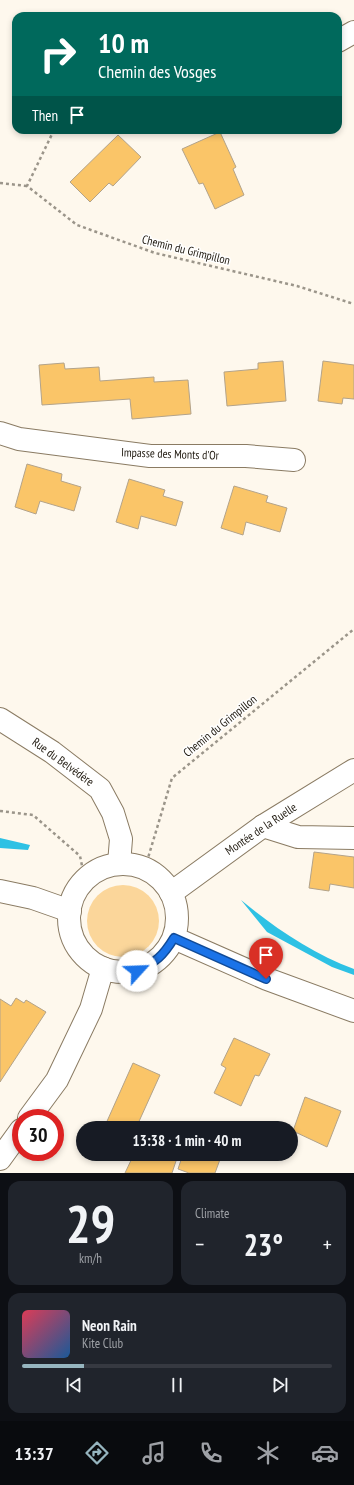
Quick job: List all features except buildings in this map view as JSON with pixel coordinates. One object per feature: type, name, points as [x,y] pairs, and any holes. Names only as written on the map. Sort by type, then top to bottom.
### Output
[{"type":"street","points":[[342,39],[354,32]]},
{"type":"street","name":"Impasse des Monts d'Or","points":[[0,433],[19,439],[150,456],[246,456],[294,460]]},
{"type":"street","name":"Rue du Belvédère","points":[[0,719],[52,752],[100,789],[113,813],[121,839],[119,864]]},
{"type":"street","name":"Montée de la Ruelle","points":[[171,893],[263,826],[354,770]]},
{"type":"street","points":[[263,826],[298,837],[354,838]]},
{"type":"street","points":[[119,864],[145,868],[160,879],[171,893],[176,908],[177,923],[174,938],[165,953],[153,964],[137,971],[120,972],[103,968],[88,959],[77,945],[70,929],[70,911],[75,894],[85,880],[101,869],[119,864]]},
{"type":"street","points":[[0,891],[33,898],[70,911]]},
{"type":"street","points":[[174,938],[266,979],[354,1011]]},
{"type":"street","points":[[36,1109],[57,1080],[91,1009],[103,968]]},
{"type":"street","points":[[0,1159],[12,1142]]},
{"type":"path","points":[[0,183],[27,186],[52,134]]},
{"type":"path","name":"Chemin du Grimpillon","points":[[27,186],[77,225],[155,253],[297,286],[354,304]]},
{"type":"path","name":"Chemin du Grimpillon","points":[[145,868],[172,778],[354,629]]},
{"type":"path","points":[[0,811],[33,815],[80,856],[85,880]]},
{"type":"shaded area","points":[[123,885],[143,891],[153,901],[159,921],[153,941],[143,951],[123,957],[103,951],[93,941],[87,921],[93,901],[103,891]]},
{"type":"water","points":[[0,838],[30,845],[28,850],[0,848]]},
{"type":"water","points":[[241,900],[281,930],[309,948],[354,969],[354,975],[332,967],[267,932]]},
{"type":"route","points":[[137,971],[153,964],[165,953],[174,938],[266,979]]}]
